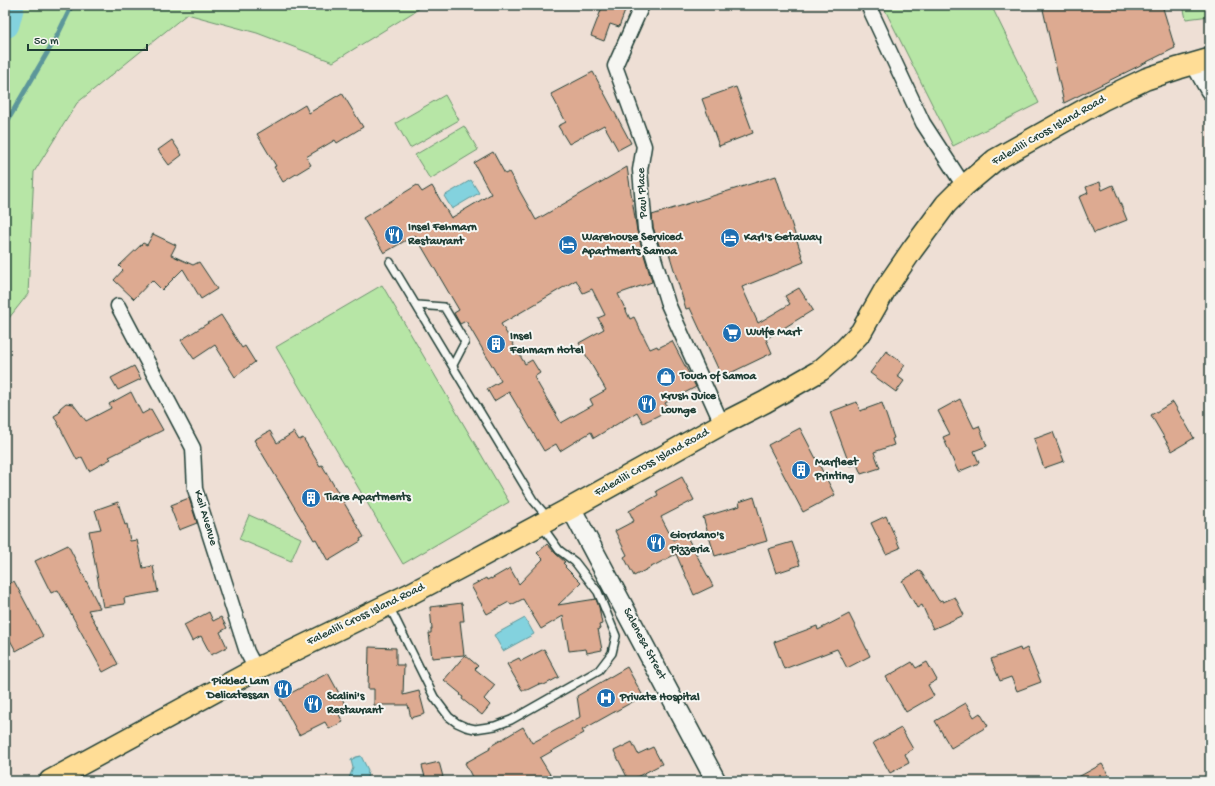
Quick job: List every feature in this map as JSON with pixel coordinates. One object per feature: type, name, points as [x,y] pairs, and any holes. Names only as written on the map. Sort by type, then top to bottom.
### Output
[{"type":"main road","name":"Falealili Cross Island Road","points":[[50,781],[256,669],[388,604],[571,508],[821,370],[845,349],[861,332],[886,288],[946,204],[964,186],[995,160],[1102,100],[1146,79],[1203,61]]},
{"type":"main road","points":[[1203,61],[1210,90]]},
{"type":"main road","name":"Salenesa Street","points":[[571,508],[716,781]]},
{"type":"street","name":"Paul Place","points":[[642,5],[616,66],[644,146],[640,170],[645,229],[668,304],[722,424]]},
{"type":"street","points":[[868,5],[923,123],[964,186]]},
{"type":"street","name":"Keil Avenue","points":[[118,306],[193,448],[195,489],[247,652],[256,669]]},
{"type":"lane","points":[[388,604],[434,698],[449,717],[457,723],[475,729],[495,726],[511,720],[599,670],[612,653],[616,636],[598,592],[575,562],[559,550],[534,500],[390,262]]},
{"type":"lane","points":[[417,305],[444,307],[465,342],[453,365]]},
{"type":"green space","points":[[5,5],[425,5],[333,62],[257,33],[187,14],[77,103],[34,172],[28,294],[5,323]]},
{"type":"green space","points":[[891,5],[991,5],[1039,103],[953,146],[884,8]]},
{"type":"green space","points":[[1183,5],[1210,5],[1210,16],[1186,19]]},
{"type":"green space","points":[[445,95],[459,120],[410,148],[396,123]]},
{"type":"green space","points":[[464,126],[478,150],[430,179],[415,155]]},
{"type":"green space","points":[[382,285],[509,502],[403,564],[276,347]]},
{"type":"green space","points":[[249,515],[301,538],[291,561],[239,539]]},
{"type":"water","points":[[471,180],[479,193],[452,209],[444,196]]},
{"type":"water","points":[[525,618],[534,634],[503,651],[494,635]]},
{"type":"water","points":[[361,756],[368,770],[368,781],[351,781],[349,778],[353,768],[351,760]]},
{"type":"building","points":[[603,5],[610,5],[625,11],[619,27],[610,24],[604,41],[591,36]]},
{"type":"building","points":[[1042,5],[1162,5],[1175,48],[1064,103]]},
{"type":"building","points":[[593,72],[631,143],[618,150],[604,125],[569,144],[558,126],[566,122],[551,94]]},
{"type":"building","points":[[736,87],[753,133],[719,146],[702,99]]},
{"type":"building","points":[[342,93],[363,127],[337,143],[335,140],[306,157],[311,165],[283,182],[274,167],[276,166],[257,134],[305,105],[309,113]]},
{"type":"building","points":[[172,140],[182,155],[169,165],[158,150]]},
{"type":"building","points":[[493,152],[505,174],[509,172],[536,220],[627,167],[637,231],[652,282],[618,294],[630,319],[634,317],[650,349],[657,346],[658,348],[672,341],[696,387],[665,403],[669,410],[643,423],[637,412],[594,438],[591,432],[560,451],[556,444],[544,451],[509,392],[494,401],[487,389],[501,381],[466,321],[460,324],[454,313],[459,310],[415,235],[384,253],[363,218],[417,185],[422,192],[432,186],[451,218],[491,194],[474,163]],"holes":[[[576,280],[583,293],[592,289],[605,315],[598,318],[604,329],[579,343],[606,390],[590,399],[593,405],[561,423],[534,377],[540,373],[532,360],[525,364],[501,324]]]},
{"type":"building","name":"Karl's Getaway","points":[[776,176],[804,262],[742,287],[758,323],[790,304],[785,296],[799,288],[813,310],[766,339],[772,353],[722,377],[690,308],[686,309],[668,250],[662,254],[653,227],[652,215]]},
{"type":"building","points":[[1100,182],[1102,190],[1113,185],[1127,220],[1094,233],[1079,197],[1088,193],[1086,187]]},
{"type":"building","points":[[153,234],[176,245],[171,255],[193,265],[199,262],[217,289],[201,299],[183,269],[162,290],[152,280],[134,299],[114,280],[123,270],[119,266],[143,243],[147,245]]},
{"type":"building","points":[[221,315],[242,348],[245,346],[255,362],[235,377],[215,345],[194,359],[181,340]]},
{"type":"building","points":[[886,351],[905,365],[897,376],[904,381],[896,392],[870,373]]},
{"type":"building","points":[[134,366],[141,379],[118,390],[111,378]]},
{"type":"building","points":[[131,392],[142,414],[151,409],[163,430],[109,457],[111,459],[89,471],[82,457],[77,460],[54,416],[59,413],[60,408],[66,403],[73,404],[86,421],[111,408],[109,404]]},
{"type":"building","points":[[960,399],[974,428],[979,426],[987,446],[974,451],[979,463],[958,472],[943,437],[950,434],[938,411]]},
{"type":"building","points":[[857,402],[860,411],[882,403],[894,438],[892,439],[894,445],[874,452],[880,468],[861,474],[857,464],[850,466],[830,412]]},
{"type":"building","points":[[1173,402],[1194,438],[1172,451],[1151,415]]},
{"type":"building","name":"Marfleet Printing","points":[[800,428],[835,495],[803,512],[768,445]]},
{"type":"building","name":"Tiare Apartments","points":[[270,431],[277,443],[294,432],[299,440],[303,438],[320,466],[322,465],[364,537],[360,539],[361,541],[328,561],[316,539],[314,540],[254,440]]},
{"type":"building","points":[[1053,432],[1064,461],[1044,468],[1034,439]]},
{"type":"building","points":[[682,477],[694,500],[661,517],[673,540],[685,533],[713,586],[694,595],[676,554],[634,576],[624,557],[627,555],[615,531],[634,521],[629,511],[658,495],[656,491]]},
{"type":"building","points":[[754,497],[767,541],[715,556],[703,517],[740,506],[739,502]]},
{"type":"building","points":[[189,498],[197,523],[179,530],[171,509],[171,505]]},
{"type":"building","points":[[118,502],[125,525],[127,524],[130,541],[137,540],[143,568],[153,566],[158,592],[124,598],[125,604],[103,607],[89,531],[101,529],[95,510]]},
{"type":"building","points":[[886,516],[900,548],[886,554],[871,523]]},
{"type":"building","points":[[792,542],[800,565],[776,573],[768,549]]},
{"type":"building","points":[[547,544],[565,562],[563,563],[566,566],[565,567],[581,583],[558,605],[596,599],[602,624],[599,625],[600,629],[598,629],[602,650],[587,653],[586,649],[569,651],[563,616],[541,629],[523,599],[511,605],[509,602],[487,614],[471,586],[486,578],[487,580],[491,579],[510,568],[519,584],[543,559],[537,553]]},
{"type":"building","points":[[68,545],[100,608],[88,610],[118,664],[103,672],[58,590],[51,593],[35,561]]},
{"type":"building","points":[[920,570],[939,601],[942,600],[943,602],[955,597],[964,615],[933,629],[922,605],[917,608],[902,581]]},
{"type":"building","points":[[14,581],[43,636],[16,651],[5,631],[5,586]]},
{"type":"building","points":[[462,603],[464,621],[460,621],[464,655],[432,658],[429,633],[431,633],[432,629],[430,607]]},
{"type":"building","points":[[209,612],[213,621],[221,617],[227,628],[220,632],[227,647],[211,655],[201,636],[192,641],[184,625]]},
{"type":"building","points":[[849,614],[870,656],[847,668],[837,649],[784,669],[774,642],[817,626],[818,630]]},
{"type":"building","points":[[369,647],[396,648],[396,665],[404,665],[403,695],[419,691],[425,714],[411,718],[408,705],[374,705],[374,689],[368,689]]},
{"type":"building","points":[[1020,648],[1021,651],[1027,648],[1041,682],[1017,691],[1011,677],[1000,681],[991,659]]},
{"type":"building","points":[[544,649],[559,677],[544,685],[539,684],[527,690],[522,690],[507,664],[519,658],[521,661]]},
{"type":"building","points":[[465,655],[478,666],[475,669],[495,685],[484,699],[490,705],[482,715],[462,699],[463,697],[460,695],[461,694],[444,680]]},
{"type":"building","points":[[912,662],[916,668],[927,662],[937,680],[928,685],[934,696],[906,712],[886,677]]},
{"type":"building","points":[[627,667],[643,696],[582,730],[584,733],[540,758],[554,781],[474,781],[465,763],[490,749],[489,747],[523,727],[532,743],[580,717],[577,696]]},
{"type":"building","name":"Scalini's Restaurant","points":[[328,673],[347,708],[338,713],[343,722],[329,729],[325,722],[299,735],[280,699]]},
{"type":"building","points":[[966,703],[974,717],[980,713],[988,726],[951,748],[935,721]]},
{"type":"building","points":[[901,728],[913,749],[905,754],[909,763],[890,773],[873,743]]},
{"type":"building","points":[[632,742],[638,754],[653,747],[662,764],[629,781],[614,751]]},
{"type":"building","points":[[439,762],[443,777],[426,781],[422,766]]},
{"type":"building","points":[[1102,764],[1112,781],[1071,781]]},
{"type":"waterway","points":[[5,24],[10,5]]},
{"type":"waterway","points":[[5,125],[57,36],[72,5]]},
{"type":"place","name":"Insel Fehmarn Restaurant","points":[[394,235]]},
{"type":"place","name":"Karl's Getaway","points":[[730,238]]},
{"type":"place","name":"Warehouse Serviced Apartments Samoa","points":[[568,245]]},
{"type":"place","name":"Wulfe Mart","points":[[732,333]]},
{"type":"place","name":"Insel Fehmarn Hotel","points":[[496,344]]},
{"type":"place","name":"Touch of Samoa","points":[[666,377]]},
{"type":"place","name":"Krush Juice Lounge","points":[[647,404]]},
{"type":"place","name":"Marfleet Printing","points":[[801,470]]},
{"type":"place","name":"Tiare Apartments","points":[[311,498]]},
{"type":"place","name":"Giordano's Pizzeria","points":[[656,543]]},
{"type":"place","name":"Pickled Lam Delicatessan","points":[[283,689]]},
{"type":"place","name":"Private Hospital","points":[[606,698]]},
{"type":"place","name":"Scalini's Restaurant","points":[[313,704]]}]
